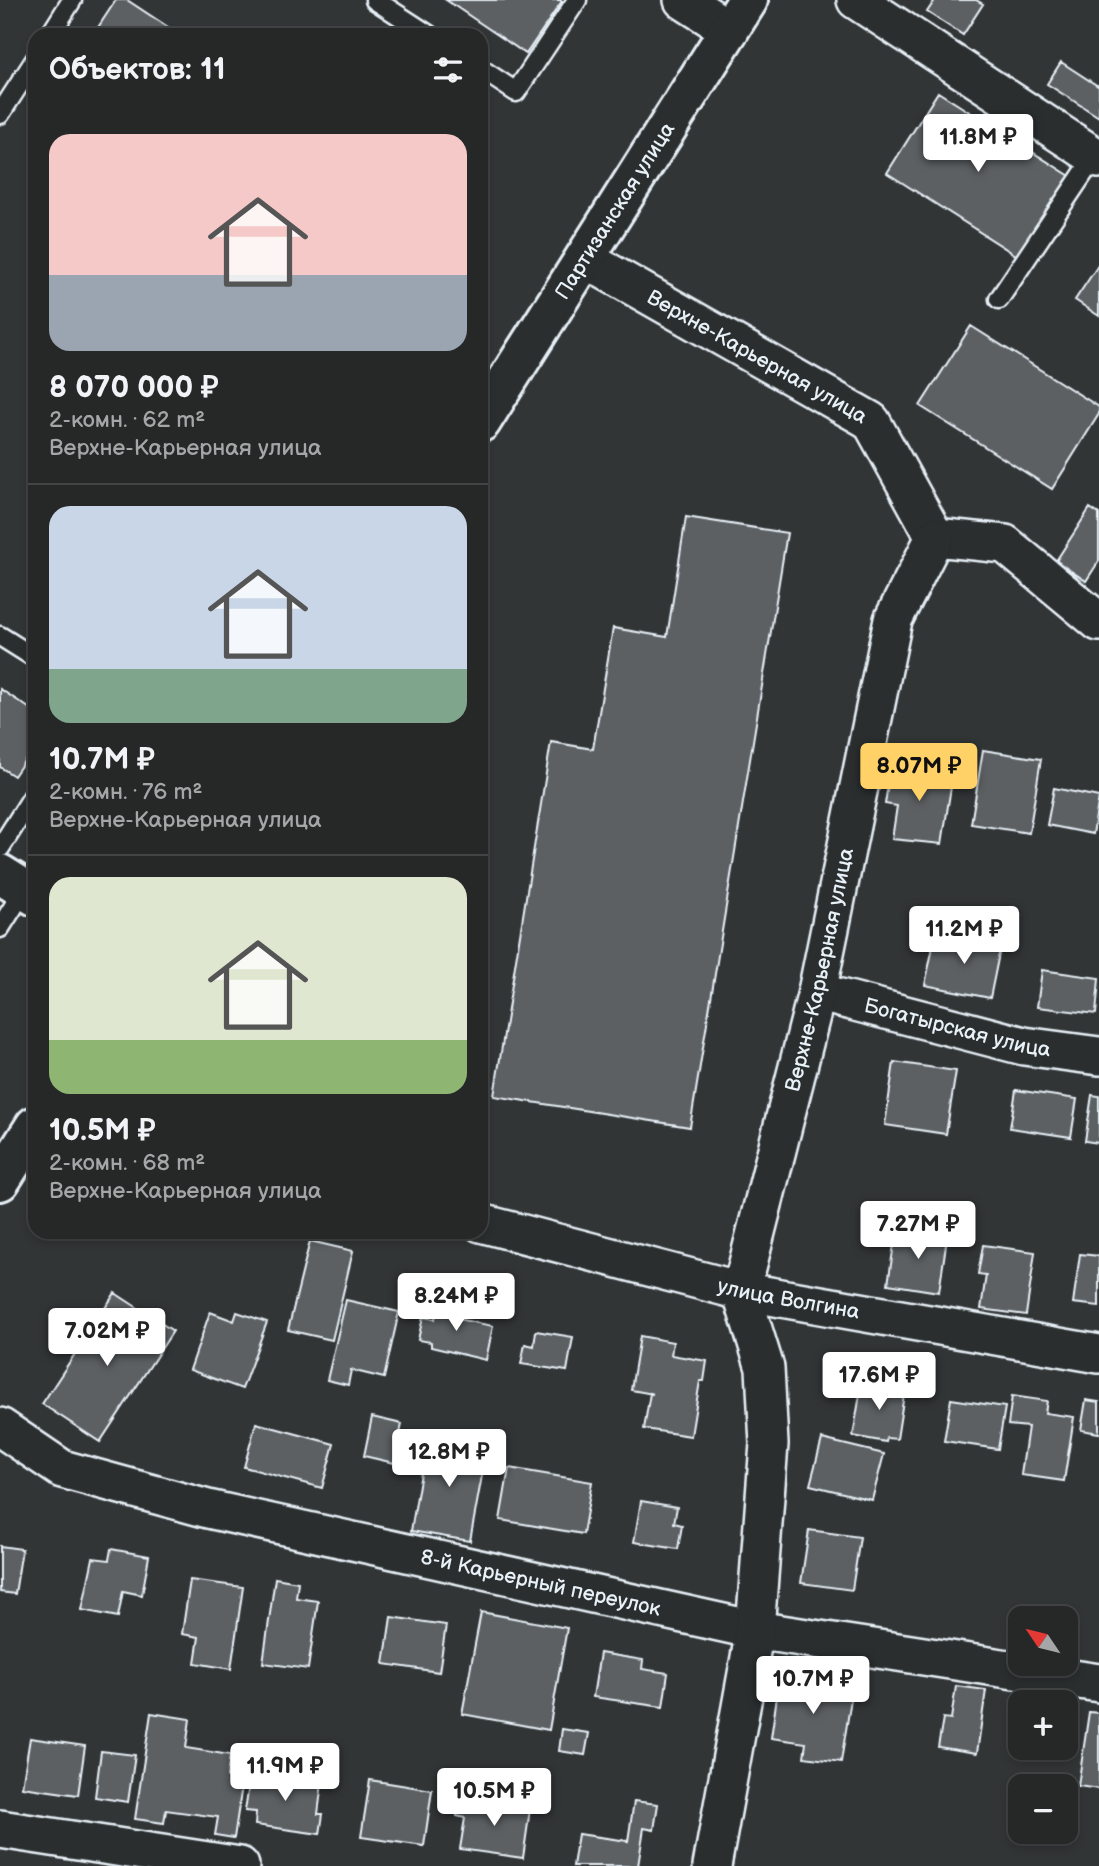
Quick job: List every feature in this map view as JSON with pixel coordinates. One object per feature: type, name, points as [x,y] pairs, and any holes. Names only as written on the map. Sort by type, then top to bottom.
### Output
[{"type":"street","points":[[683,0],[739,15]]},
{"type":"street","points":[[856,0],[1097,158]]},
{"type":"street","name":"Партизанская улица","points":[[488,411],[739,15]]},
{"type":"street","name":"Верхне-Карьерная улица","points":[[585,259],[871,421],[935,537],[893,620],[817,992],[741,1291]]},
{"type":"street","points":[[935,537],[1005,544],[1099,622]]},
{"type":"street","name":"Богатырская улица","points":[[817,992],[1024,1046],[1099,1056]]},
{"type":"street","points":[[2,1174],[28,1136]]},
{"type":"street","name":"улица Волгина","points":[[488,1225],[741,1291],[1099,1354]]},
{"type":"street","points":[[712,1866],[755,1630],[769,1444],[765,1368],[741,1291]]},
{"type":"street","name":"8-й Карьерный переулок","points":[[0,1427],[62,1469],[208,1509],[755,1630],[1099,1683]]},
{"type":"street","points":[[0,1829],[240,1866]]},
{"type":"lane","points":[[54,28],[72,0]]},
{"type":"lane","points":[[375,0],[418,28]]},
{"type":"lane","points":[[488,74],[516,92],[577,0]]},
{"type":"lane","points":[[0,114],[28,74]]},
{"type":"lane","points":[[999,299],[1097,158]]},
{"type":"lane","points":[[0,636],[28,654]]},
{"type":"lane","points":[[0,848],[28,804]]},
{"type":"lane","points":[[0,928],[20,887]]},
{"type":"building","points":[[116,0],[127,0],[169,28],[98,28]]},
{"type":"building","points":[[446,0],[562,1],[526,54]]},
{"type":"building","points":[[935,0],[976,0],[983,4],[963,35],[927,12]]},
{"type":"building","points":[[1061,62],[1098,86],[1099,84],[1099,117],[1047,84]]},
{"type":"building","points":[[938,92],[1070,176],[1019,257],[887,173]]},
{"type":"building","points":[[1099,264],[1099,316],[1075,300]]},
{"type":"building","points":[[971,326],[1099,407],[1099,414],[1052,489],[920,406]]},
{"type":"building","points":[[1090,508],[1099,514],[1099,561],[1086,581],[1056,561]]},
{"type":"building","points":[[686,517],[787,533],[690,1127],[494,1096],[551,742],[593,749],[613,628],[667,637]]},
{"type":"building","points":[[0,689],[28,707],[28,755],[14,776],[0,767]]},
{"type":"building","points":[[983,750],[1041,759],[1029,833],[971,824]]},
{"type":"building","points":[[891,764],[953,774],[942,844],[892,839],[897,806],[885,804]]},
{"type":"building","points":[[1054,788],[1099,797],[1093,834],[1047,825]]},
{"type":"building","points":[[935,937],[975,945],[977,939],[1001,944],[990,998],[925,985]]},
{"type":"building","points":[[1042,970],[1099,978],[1096,1014],[1037,1007]]},
{"type":"building","points":[[894,1062],[956,1071],[946,1134],[885,1125]]},
{"type":"building","points":[[1016,1090],[1077,1099],[1071,1137],[1010,1128]]},
{"type":"building","points":[[1092,1095],[1099,1096],[1099,1143],[1085,1141]]},
{"type":"building","points":[[896,1231],[947,1238],[939,1292],[888,1284]]},
{"type":"building","points":[[310,1241],[353,1251],[332,1340],[288,1330]]},
{"type":"building","points":[[983,1245],[1035,1252],[1026,1315],[981,1309],[986,1275],[978,1274]]},
{"type":"building","points":[[1080,1254],[1099,1256],[1099,1306],[1073,1303]]},
{"type":"building","points":[[115,1293],[173,1331],[100,1442],[42,1404]]},
{"type":"building","points":[[346,1300],[399,1312],[384,1378],[351,1370],[348,1385],[327,1380]]},
{"type":"building","points":[[439,1303],[465,1308],[462,1320],[493,1326],[486,1360],[431,1347],[431,1342],[418,1340],[423,1317],[435,1319]]},
{"type":"building","points":[[210,1312],[234,1321],[237,1312],[267,1322],[242,1389],[190,1370]]},
{"type":"building","points":[[536,1331],[573,1337],[567,1371],[521,1364],[525,1344],[534,1346]]},
{"type":"building","points":[[640,1336],[673,1342],[671,1355],[707,1361],[704,1381],[700,1381],[691,1436],[644,1429],[650,1393],[631,1390]]},
{"type":"building","points":[[862,1382],[905,1388],[897,1439],[887,1438],[886,1442],[853,1436]]},
{"type":"building","points":[[1012,1396],[1047,1401],[1045,1413],[1074,1417],[1064,1481],[1021,1475],[1028,1427],[1008,1425]]},
{"type":"building","points":[[951,1399],[1005,1407],[998,1449],[944,1441]]},
{"type":"building","points":[[1086,1400],[1099,1402],[1099,1433],[1081,1430]]},
{"type":"building","points":[[372,1417],[402,1424],[394,1463],[364,1456]]},
{"type":"building","points":[[256,1423],[334,1444],[322,1488],[244,1467]]},
{"type":"building","points":[[427,1438],[487,1448],[470,1541],[411,1531]]},
{"type":"building","points":[[822,1439],[884,1454],[872,1500],[810,1485]]},
{"type":"building","points":[[509,1468],[592,1482],[583,1534],[500,1520]]},
{"type":"building","points":[[641,1501],[677,1507],[674,1523],[682,1525],[678,1549],[634,1542]]},
{"type":"building","points":[[809,1530],[860,1537],[852,1590],[801,1583]]},
{"type":"building","points":[[0,1546],[22,1549],[15,1594],[0,1592]]},
{"type":"building","points":[[111,1549],[149,1556],[142,1595],[123,1591],[118,1617],[82,1610],[93,1558],[109,1560]]},
{"type":"building","points":[[275,1578],[298,1582],[296,1598],[318,1601],[308,1669],[263,1663]]},
{"type":"building","points":[[190,1580],[243,1587],[231,1669],[195,1663],[199,1637],[182,1634]]},
{"type":"building","points":[[481,1612],[567,1628],[549,1730],[462,1714]]},
{"type":"building","points":[[391,1617],[446,1625],[439,1672],[384,1664]]},
{"type":"building","points":[[600,1653],[643,1660],[642,1669],[668,1673],[663,1707],[593,1697]]},
{"type":"building","points":[[780,1675],[853,1686],[841,1762],[804,1757],[806,1743],[771,1738]]},
{"type":"building","points":[[956,1686],[986,1690],[977,1753],[938,1747],[943,1718],[951,1719]]},
{"type":"building","points":[[1089,1712],[1099,1713],[1099,1789],[1078,1786]]},
{"type":"building","points":[[151,1713],[190,1719],[186,1748],[230,1755],[227,1777],[243,1779],[234,1838],[215,1835],[218,1817],[166,1810],[164,1823],[135,1819]]},
{"type":"building","points":[[562,1729],[589,1733],[585,1755],[559,1751]]},
{"type":"building","points":[[30,1738],[85,1746],[78,1795],[22,1787]]},
{"type":"building","points":[[101,1751],[135,1755],[128,1802],[95,1797]]},
{"type":"building","points":[[251,1772],[322,1782],[318,1814],[323,1814],[320,1834],[255,1825],[256,1812],[245,1811]]},
{"type":"building","points":[[370,1780],[432,1790],[424,1846],[361,1837]]},
{"type":"building","points":[[459,1798],[530,1809],[523,1858],[460,1849],[465,1818],[457,1816]]},
{"type":"building","points":[[634,1801],[658,1804],[654,1830],[644,1828],[638,1866],[573,1866],[578,1834],[628,1841]]}]
